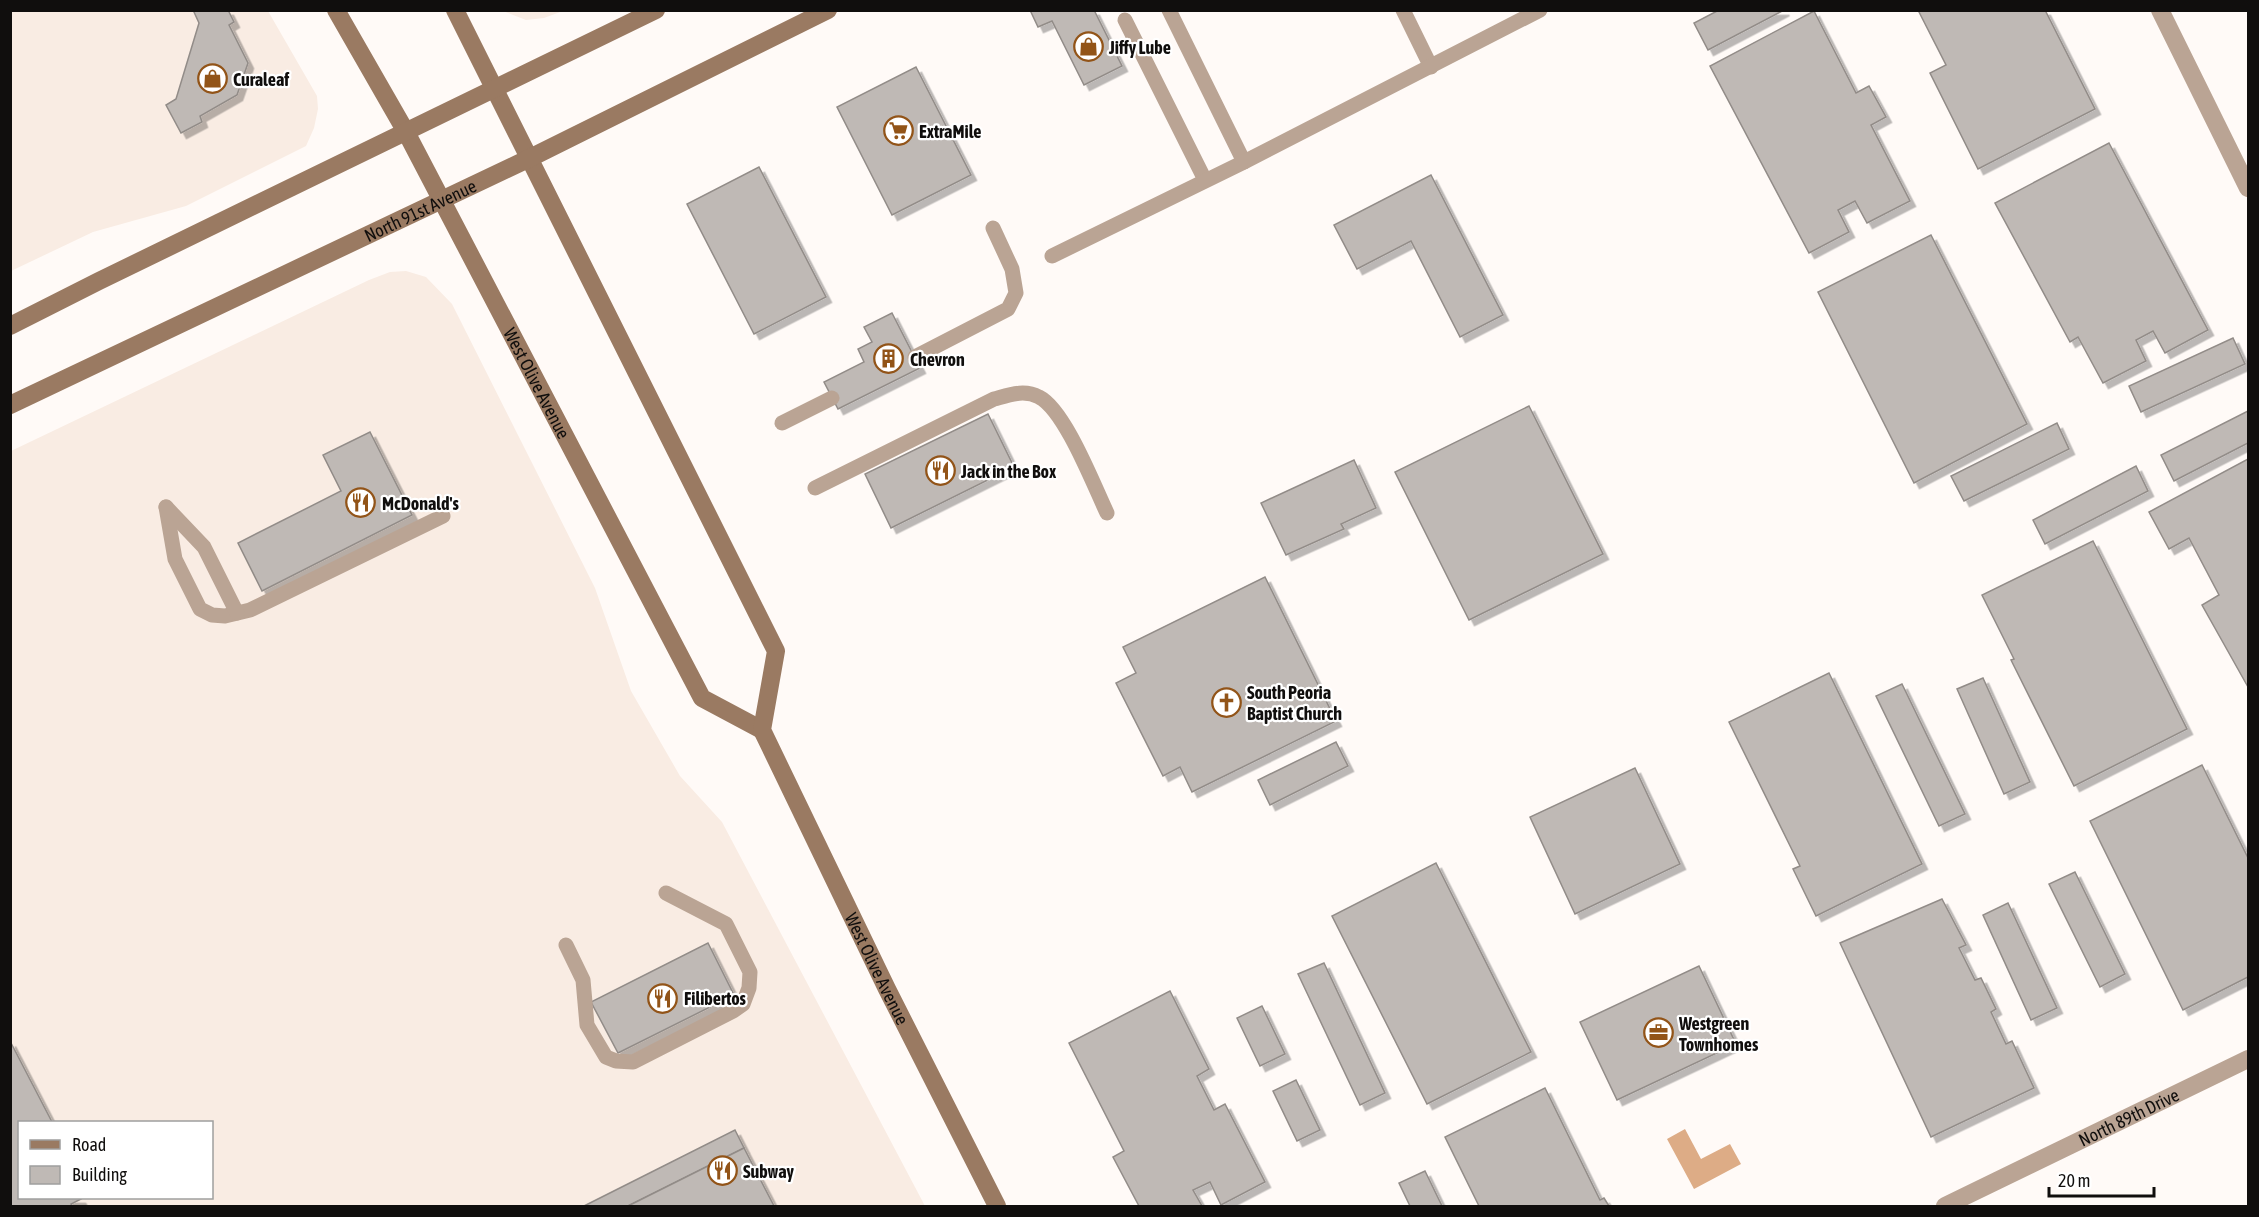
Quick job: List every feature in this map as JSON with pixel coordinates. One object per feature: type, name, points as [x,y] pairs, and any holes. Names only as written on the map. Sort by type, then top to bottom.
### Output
[{"type":"main road","name":"West Olive Avenue","points":[[336,10],[406,132],[702,698],[762,730],[887,989],[997,1206]]},
{"type":"main road","points":[[455,10],[776,651],[762,730]]},
{"type":"main road","points":[[10,326],[656,10]]},
{"type":"main road","name":"North 91st Avenue","points":[[10,405],[442,201],[828,10]]},
{"type":"street","points":[[2160,10],[2248,188]]},
{"type":"street","name":"North 89th Drive","points":[[1946,1206],[2248,1059]]},
{"type":"lane","points":[[1169,10],[1244,162]]},
{"type":"lane","points":[[1403,10],[1431,67]]},
{"type":"lane","points":[[1052,256],[1244,162],[1540,10]]},
{"type":"lane","points":[[1125,20],[1205,180]]},
{"type":"lane","points":[[915,357],[1008,309],[1016,293],[1012,269],[993,228]]},
{"type":"lane","points":[[815,488],[994,399],[1019,392],[1040,397],[1061,418],[1107,513]]},
{"type":"lane","points":[[782,423],[832,398]]},
{"type":"lane","points":[[237,613],[204,547],[166,507],[176,559],[200,609],[212,615],[225,616],[250,610],[442,516]]},
{"type":"lane","points":[[566,945],[583,980],[586,1025],[606,1057],[616,1061],[633,1062],[733,1011],[743,1004],[749,988],[750,972],[726,924],[666,893]]},
{"type":"shaded area","points":[[11,11],[268,11],[317,96],[318,109],[314,128],[306,146],[186,206],[93,232],[11,271]]},
{"type":"shaded area","points":[[503,11],[563,11],[544,18],[526,20]]},
{"type":"shaded area","points":[[406,271],[426,277],[452,304],[595,588],[631,691],[680,776],[722,822],[925,1206],[11,1206],[11,451],[390,272]]},
{"type":"shaded area","points":[[1685,1129],[1701,1159],[1730,1144],[1741,1164],[1694,1189],[1667,1139]]},
{"type":"building","name":"Curaleaf","points":[[197,10],[228,10],[234,22],[229,25],[248,63],[237,95],[200,116],[202,122],[181,133],[166,105],[176,99],[199,23],[194,12]]},
{"type":"building","name":"Jiffy Lube","points":[[1030,10],[1094,10],[1122,66],[1084,85],[1052,21],[1038,27]]},
{"type":"building","points":[[1719,10],[1784,10],[1708,50],[1694,23]]},
{"type":"building","points":[[1918,10],[2045,10],[2095,109],[1978,169],[1930,73],[1946,65]]},
{"type":"building","points":[[1814,11],[1856,93],[1869,86],[1886,117],[1871,125],[1910,201],[1867,223],[1855,201],[1838,210],[1849,232],[1809,253],[1710,66]]},
{"type":"building","name":"ExtraMile","points":[[916,67],[971,175],[892,215],[837,107]]},
{"type":"building","points":[[2109,143],[2208,330],[2165,353],[2153,331],[2136,340],[2146,361],[2103,383],[2078,337],[2070,342],[1995,203]]},
{"type":"building","points":[[759,167],[826,297],[754,334],[687,204]]},
{"type":"building","points":[[1431,175],[1503,315],[1460,337],[1411,241],[1357,269],[1334,225]]},
{"type":"building","points":[[1931,235],[2027,424],[1914,483],[1818,292]]},
{"type":"building","name":"Chevron","points":[[892,313],[920,368],[838,409],[824,382],[864,362],[858,349],[872,342],[864,327]]},
{"type":"building","points":[[2233,338],[2245,364],[2141,412],[2129,386]]},
{"type":"building","points":[[1529,406],[1603,554],[1469,620],[1395,472]]},
{"type":"building","points":[[2248,411],[2248,443],[2174,481],[2161,455]]},
{"type":"building","name":"Jack in the Box","points":[[988,414],[1014,467],[891,528],[865,474]]},
{"type":"building","points":[[2057,423],[2069,449],[1964,501],[1951,476]]},
{"type":"building","name":"McDonald's","points":[[370,432],[412,515],[262,591],[238,543],[341,491],[323,455]]},
{"type":"building","points":[[2248,459],[2248,687],[2202,605],[2219,595],[2189,538],[2169,549],[2149,512]]},
{"type":"building","points":[[1354,460],[1376,508],[1341,524],[1344,529],[1286,555],[1261,503]]},
{"type":"building","points":[[2136,466],[2148,491],[2045,544],[2033,520]]},
{"type":"building","points":[[2093,541],[2187,729],[2074,786],[2011,660],[2014,659],[1982,595]]},
{"type":"building","name":"South Peoria Baptist Church","points":[[1265,577],[1336,721],[1192,792],[1180,767],[1163,776],[1116,683],[1136,673],[1123,647]]},
{"type":"building","points":[[1829,673],[1922,864],[1816,916],[1793,869],[1800,866],[1729,722]]},
{"type":"building","points":[[1983,678],[2030,782],[2004,794],[1957,689]]},
{"type":"building","points":[[1902,684],[1965,814],[1939,826],[1876,696]]},
{"type":"building","points":[[1336,742],[1348,766],[1270,805],[1258,780]]},
{"type":"building","points":[[2202,765],[2248,858],[2248,977],[2183,1010],[2090,821]]},
{"type":"building","points":[[1635,768],[1680,864],[1575,914],[1530,817]]},
{"type":"building","points":[[1436,863],[1531,1052],[1427,1104],[1332,916]]},
{"type":"building","points":[[2075,872],[2125,974],[2100,987],[2049,884]]},
{"type":"building","points":[[1942,899],[1966,945],[1959,948],[1975,980],[1981,978],[1996,1009],[1991,1012],[2006,1044],[2012,1041],[2034,1088],[1931,1137],[1840,943]]},
{"type":"building","points":[[2008,903],[2057,1008],[2031,1020],[1983,915]]},
{"type":"building","name":"Filibertos","points":[[708,943],[734,995],[618,1053],[591,1002]]},
{"type":"building","points":[[1324,963],[1385,1093],[1360,1105],[1298,974]]},
{"type":"building","name":"Westgreen Townhomes","points":[[1699,966],[1736,1044],[1617,1100],[1580,1022]]},
{"type":"building","points":[[1170,991],[1209,1069],[1197,1076],[1214,1110],[1225,1104],[1265,1182],[1221,1205],[1210,1182],[1193,1190],[1202,1206],[1139,1206],[1113,1157],[1124,1151],[1069,1043]]},
{"type":"building","points":[[1262,1006],[1285,1054],[1260,1066],[1237,1018]]},
{"type":"building","points":[[10,1041],[51,1121],[18,1121],[18,1199],[81,1199],[71,1204],[72,1206],[10,1206]]},
{"type":"building","points":[[1296,1080],[1320,1130],[1297,1141],[1273,1091]]},
{"type":"building","points":[[1545,1088],[1600,1200],[1604,1198],[1609,1206],[1479,1206],[1445,1137]]},
{"type":"building","points":[[735,1130],[744,1148],[628,1206],[584,1206]]},
{"type":"building","points":[[744,1148],[774,1206],[628,1206]]},
{"type":"building","points":[[1425,1171],[1442,1206],[1410,1206],[1399,1183]]},
{"type":"place","name":"Jiffy Lube","points":[[1088,47]]},
{"type":"place","name":"Curaleaf","points":[[212,79]]},
{"type":"place","name":"ExtraMile","points":[[898,131]]},
{"type":"place","name":"Chevron","points":[[889,359]]},
{"type":"place","name":"Jack in the Box","points":[[940,471]]},
{"type":"place","name":"McDonald's","points":[[361,503]]},
{"type":"place","name":"South Peoria Baptist Church","points":[[1226,702]]},
{"type":"place","name":"Filibertos","points":[[663,998]]},
{"type":"place","name":"Westgreen Townhomes","points":[[1658,1033]]},
{"type":"place","name":"Subway","points":[[722,1171]]}]
